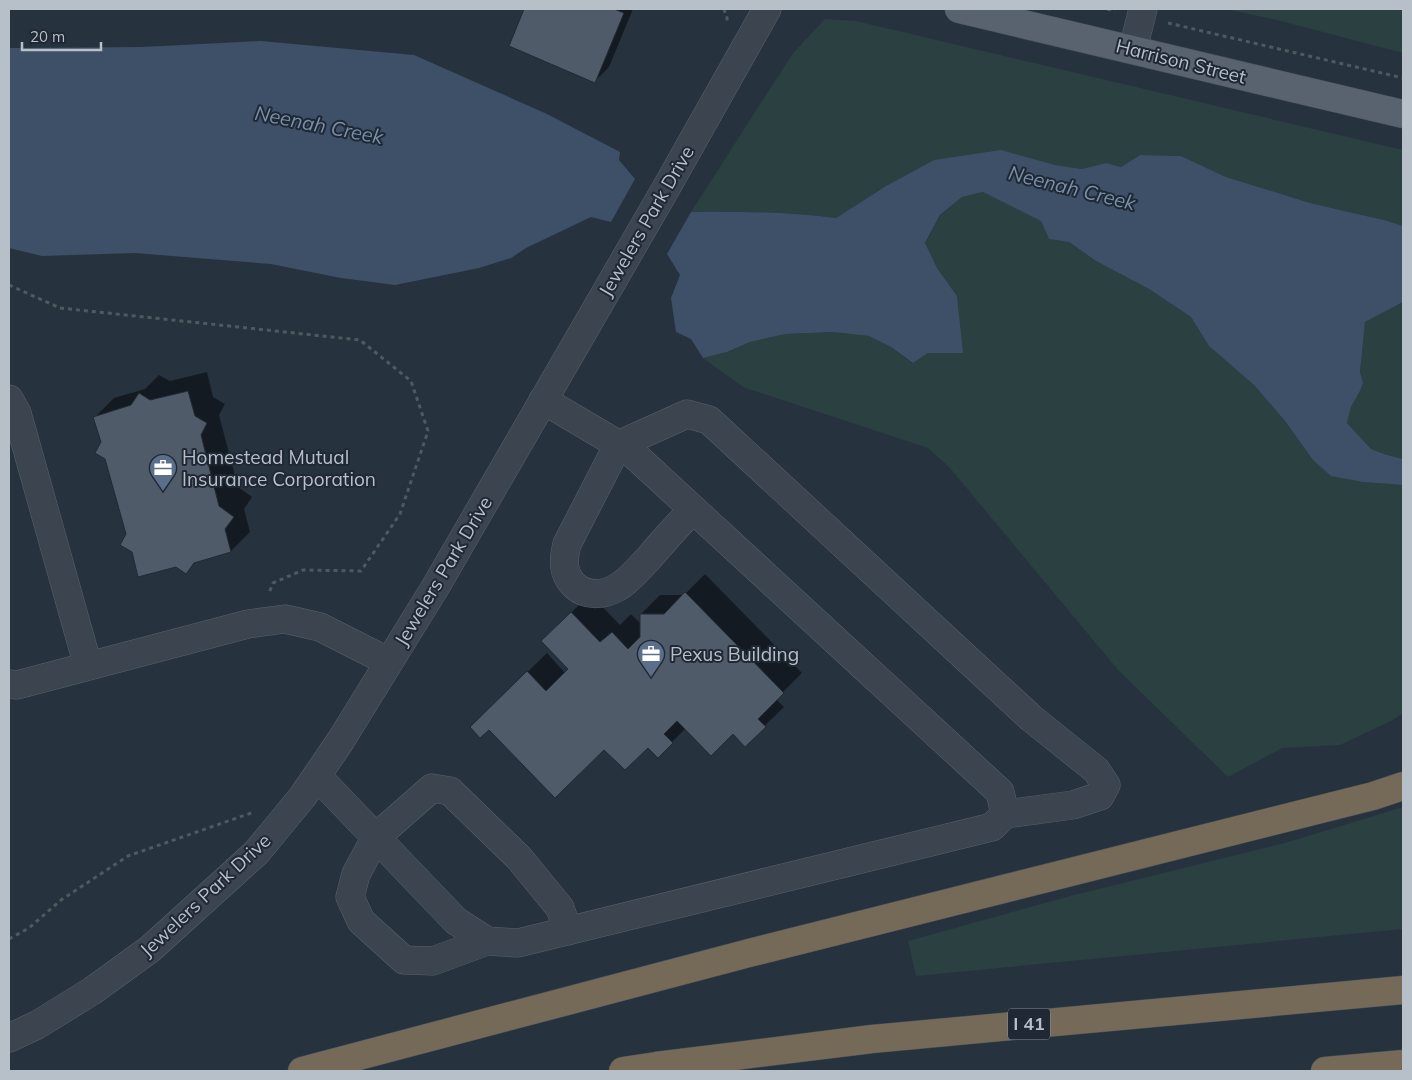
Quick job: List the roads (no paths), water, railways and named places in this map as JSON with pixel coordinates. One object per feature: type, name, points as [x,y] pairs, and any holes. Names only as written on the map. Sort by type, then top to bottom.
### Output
[{"type":"highway","points":[[1253,826],[1403,772]]},
{"type":"highway","points":[[302,1071],[758,951],[1373,796],[1403,786]]},
{"type":"highway","name":"I 41","points":[[623,1071],[872,1039],[1403,990]]},
{"type":"highway","points":[[1325,1071],[1403,1064]]},
{"type":"main road","name":"Harrison Street","points":[[959,9],[1403,114]]},
{"type":"street","name":"Jewelers Park Drive","points":[[9,1038],[36,1025],[92,991],[150,949],[257,852],[303,796],[436,586],[767,9]]},
{"type":"street","points":[[1133,49],[1142,13]]},
{"type":"street","points":[[9,399],[17,413],[88,666]]},
{"type":"street","points":[[543,400],[631,452],[1000,792],[1005,814]]},
{"type":"street","points":[[568,931],[560,908],[519,858],[450,791],[432,788],[376,837],[356,874],[350,897],[361,920],[404,960],[433,961],[488,941],[518,943],[568,931],[992,827],[1005,814],[1073,805],[1100,796],[1106,785],[1096,770],[1031,718],[708,420],[687,414],[618,444],[567,544],[564,567],[567,576],[576,587],[584,592],[593,594],[605,593],[618,587],[635,572],[693,509]]},
{"type":"street","points":[[9,684],[17,685],[257,623],[285,619],[320,627],[389,662]]},
{"type":"street","points":[[317,776],[456,921],[488,941]]},
{"type":"water","name":"Neenah Creek","points":[[261,41],[414,55],[547,114],[620,152],[619,160],[635,179],[611,222],[591,217],[526,248],[511,258],[479,268],[395,285],[341,278],[271,264],[135,253],[42,256],[9,248],[9,48],[142,47]]},
{"type":"water","name":"Neenah Creek","points":[[1001,150],[1055,165],[1082,169],[1106,163],[1121,167],[1140,155],[1181,156],[1226,177],[1310,203],[1403,226],[1403,302],[1365,322],[1360,372],[1363,383],[1351,407],[1347,423],[1371,449],[1403,459],[1403,485],[1363,482],[1331,476],[1313,460],[1285,421],[1254,385],[1209,346],[1191,317],[1149,289],[1096,261],[1069,242],[1049,239],[1041,221],[983,192],[962,197],[940,215],[925,243],[937,268],[957,296],[963,353],[928,353],[913,363],[891,347],[869,336],[833,332],[785,334],[750,342],[727,352],[703,358],[691,339],[676,332],[671,298],[680,275],[667,254],[691,212],[764,212],[836,218],[886,186],[934,160]]},
{"type":"place","name":"Homestead Mutual Insurance Corporation","points":[[163,492]]},
{"type":"place","name":"Pexus Building","points":[[651,678]]}]
